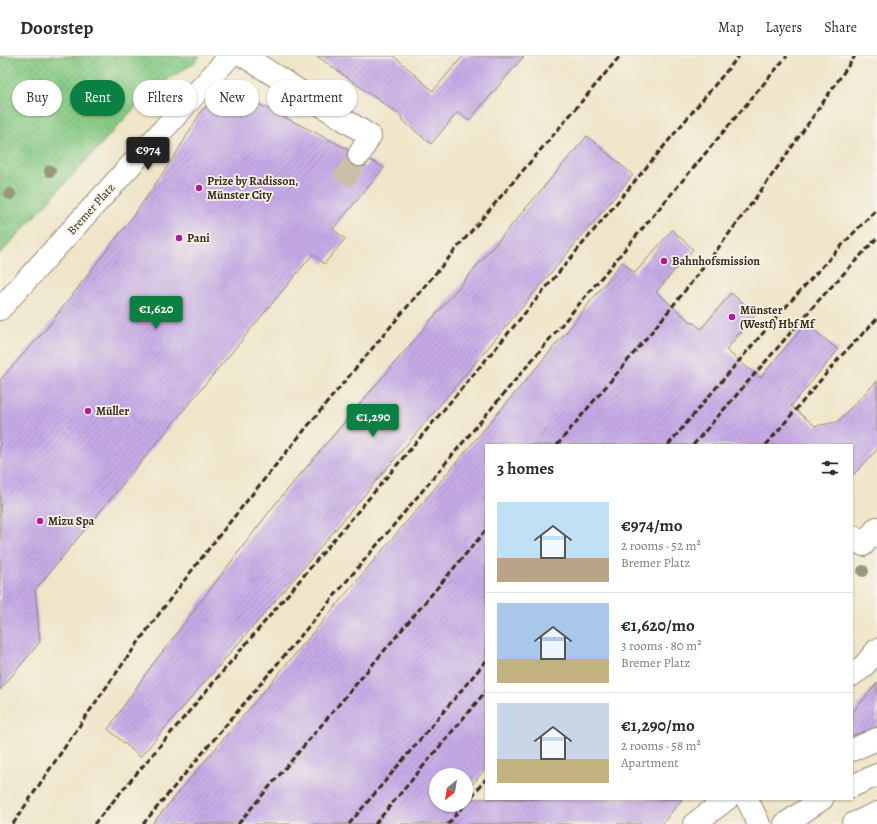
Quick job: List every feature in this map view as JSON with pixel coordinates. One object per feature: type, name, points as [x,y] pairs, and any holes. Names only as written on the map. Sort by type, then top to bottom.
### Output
[{"type":"street","name":"Bremer Platz","points":[[0,309],[230,56]]},
{"type":"street","points":[[244,56],[365,146]]},
{"type":"street","points":[[853,537],[862,545],[877,528]]},
{"type":"street","points":[[853,674],[862,668],[877,650]]},
{"type":"street","points":[[853,750],[877,739]]},
{"type":"street","points":[[853,786],[877,774]]},
{"type":"street","points":[[694,824],[726,800]]},
{"type":"street","points":[[785,824],[821,800]]},
{"type":"street","points":[[853,824],[877,813]]},
{"type":"green space","points":[[0,56],[200,56],[194,63],[167,80],[133,80],[133,110],[0,254]]},
{"type":"building","points":[[317,56],[394,56],[433,91],[463,56],[524,56],[469,121],[458,112],[431,144],[401,119],[402,117],[357,85],[357,80],[350,80]]},
{"type":"building","points":[[259,104],[267,108],[267,116],[282,116],[348,149],[348,161],[353,166],[365,166],[370,160],[384,168],[333,229],[345,239],[324,264],[313,254],[35,590],[40,642],[0,690],[0,380],[46,329],[134,215],[174,157],[205,107],[205,116],[259,116]]},
{"type":"building","points":[[587,136],[633,175],[288,586],[140,757],[108,729],[147,672],[276,503]]},
{"type":"building","points":[[672,230],[693,249],[656,292],[701,329],[731,293],[756,314],[726,350],[760,378],[806,323],[838,350],[791,406],[815,426],[837,422],[877,381],[877,450],[853,475],[853,444],[485,444],[485,769],[473,784],[473,768],[429,768],[429,812],[473,812],[473,799],[681,800],[662,824],[152,824],[568,330],[622,262],[635,273]]},
{"type":"building","points":[[877,683],[877,727],[853,736],[853,712]]},
{"type":"tunnel","points":[[342,182],[359,155]]},
{"type":"railway","points":[[13,824],[107,686],[181,584],[207,551],[308,425],[620,56]]},
{"type":"railway","points":[[94,824],[500,343],[739,56]]},
{"type":"railway","points":[[143,824],[787,56]]},
{"type":"railway","points":[[558,444],[646,339],[710,259],[747,210],[855,56]]},
{"type":"railway","points":[[669,444],[796,296],[877,209]]},
{"type":"railway","points":[[694,444],[819,300],[877,238]]},
{"type":"railway","points":[[767,444],[841,356],[877,319]]},
{"type":"railway","points":[[238,824],[485,531]]},
{"type":"railway","points":[[349,824],[485,662]]},
{"type":"railway","points":[[375,824],[485,692]]},
{"type":"railway","points":[[473,795],[485,780]]},
{"type":"railway","points":[[448,824],[458,812]]},
{"type":"place","name":"Prize by Radisson, Münster City","points":[[199,188]]},
{"type":"place","name":"Pani","points":[[179,238]]},
{"type":"place","name":"Bahnhofsmission","points":[[664,261]]},
{"type":"place","name":"Münster (Westf) Hbf Mf","points":[[732,317]]},
{"type":"place","name":"Müller","points":[[88,411]]},
{"type":"place","name":"Mizu Spa","points":[[40,521]]}]
